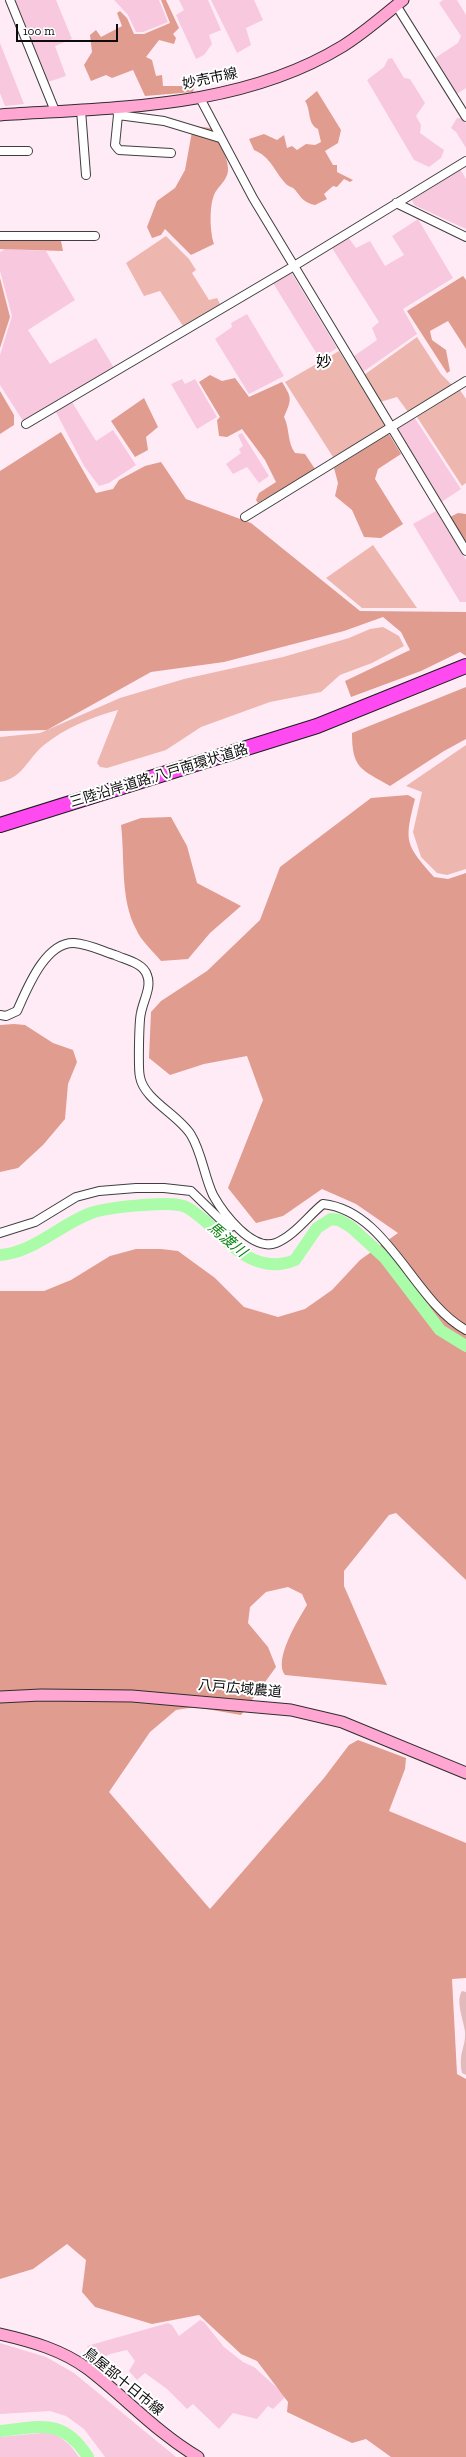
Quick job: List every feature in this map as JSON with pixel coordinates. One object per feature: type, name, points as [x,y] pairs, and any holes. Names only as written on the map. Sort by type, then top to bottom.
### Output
[{"type":"highway","name":"三陸沿岸道路;八戸南環状道路","points":[[317,726],[466,666]]},
{"type":"highway","name":"三陸沿岸道路;八戸南環状道路","points":[[0,825],[317,726],[351,718],[401,701],[466,675]]},
{"type":"main road","name":"妙売市線","points":[[0,115],[81,110],[117,111],[236,91],[300,68],[342,46],[400,3]]},
{"type":"main road","name":"八戸広域農道","points":[[0,1697],[41,1695],[132,1696],[291,1710],[342,1722],[466,1773]]},
{"type":"main road","name":"鳥屋部十日市線","points":[[0,2334],[49,2348],[87,2368],[158,2430],[198,2457]]},
{"type":"street","points":[[10,0],[56,111]]},
{"type":"street","points":[[400,3],[466,117]]},
{"type":"street","points":[[200,98],[252,198],[466,551]]},
{"type":"street","points":[[81,110],[86,175]]},
{"type":"street","points":[[171,153],[119,150],[115,145],[117,111],[164,121],[220,138]]},
{"type":"street","points":[[0,151],[28,151]]},
{"type":"street","points":[[26,424],[294,266],[466,161]]},
{"type":"street","points":[[396,203],[466,237]]},
{"type":"street","points":[[0,236],[95,236]]},
{"type":"street","points":[[245,517],[466,381]]},
{"type":"street","points":[[0,1015],[6,1016],[17,1012],[38,968],[45,959],[64,944],[86,945],[141,966],[148,976],[149,985],[140,1015],[140,1078],[154,1100],[181,1123],[191,1136],[213,1194],[235,1225],[251,1239],[263,1243],[275,1243],[287,1236],[323,1204],[337,1206],[361,1220],[386,1243],[450,1319],[466,1330]]},
{"type":"street","points":[[0,1233],[35,1222],[76,1197],[99,1191],[136,1188],[164,1188],[191,1191],[225,1224],[231,1227],[235,1225]]},
{"type":"shaded area","points":[[15,0],[56,0],[72,39],[55,46],[66,76],[48,82]]},
{"type":"shaded area","points":[[114,0],[159,0],[168,22],[143,32],[136,32],[128,15]]},
{"type":"shaded area","points":[[161,0],[166,0],[179,28],[173,34],[176,38],[174,44],[159,40],[146,57],[152,60],[156,76],[162,75],[163,86],[187,86],[194,88],[193,92],[145,96],[133,70],[112,78],[106,75],[91,81],[84,65],[92,52],[90,35],[96,30],[101,37],[122,26],[117,13],[120,11],[127,18],[134,34],[144,34],[170,23]]},
{"type":"shaded area","points":[[179,0],[208,0],[221,30],[209,35],[212,44],[204,55],[196,59],[176,15],[184,10]]},
{"type":"shaded area","points":[[211,0],[254,0],[263,20],[246,28],[251,45],[237,53]]},
{"type":"shaded area","points":[[443,0],[457,0],[466,15],[466,88],[457,94],[435,58],[458,43],[461,36],[439,3]]},
{"type":"shaded area","points":[[0,43],[24,104],[5,106],[0,93]]},
{"type":"shaded area","points":[[392,58],[404,78],[410,79],[425,103],[416,116],[421,125],[420,133],[444,150],[441,158],[429,167],[414,160],[367,80],[384,67],[388,59]]},
{"type":"shaded area","points":[[317,91],[341,130],[338,143],[325,151],[333,165],[337,165],[337,172],[353,180],[350,182],[344,179],[337,187],[333,186],[324,194],[327,199],[315,205],[304,200],[294,189],[286,184],[268,160],[254,150],[249,139],[264,134],[277,140],[284,135],[287,148],[292,146],[297,150],[306,144],[315,145],[321,142],[318,129],[312,124],[305,101]]},
{"type":"shaded area","points":[[457,118],[463,118],[466,124],[466,148],[456,132],[451,128]]},
{"type":"shaded area","points":[[193,126],[211,128],[225,154],[228,171],[226,178],[215,192],[212,200],[211,220],[214,244],[191,255],[165,229],[161,235],[152,238],[147,227],[157,201],[175,188],[185,170]]},
{"type":"shaded area","points":[[460,169],[466,179],[466,229],[414,205],[412,200]]},
{"type":"shaded area","points":[[418,219],[453,278],[403,309],[417,334],[363,372],[354,356],[377,340],[372,328],[379,322],[332,248],[348,237],[356,248],[370,241],[385,266],[404,255],[392,236]]},
{"type":"shaded area","points":[[166,236],[189,259],[196,270],[192,273],[209,300],[217,298],[220,304],[183,326],[160,291],[144,296],[126,263]]},
{"type":"shaded area","points":[[0,241],[61,241],[63,251],[0,249]]},
{"type":"shaded area","points":[[5,249],[46,251],[75,300],[28,330],[50,364],[96,338],[114,368],[23,421],[0,385],[0,355],[12,316],[0,271],[0,252]]},
{"type":"shaded area","points":[[291,272],[337,348],[320,359],[273,283]]},
{"type":"shaded area","points":[[463,276],[466,280],[466,349],[448,321],[430,331],[432,340],[446,350],[450,371],[447,373],[407,311]]},
{"type":"shaded area","points":[[0,278],[10,317],[0,348]]},
{"type":"shaded area","points":[[247,314],[284,376],[249,394],[215,339],[232,327],[231,323]]},
{"type":"shaded area","points":[[417,337],[441,374],[452,385],[408,412],[397,397],[380,402],[364,375]]},
{"type":"shaded area","points":[[339,351],[386,426],[333,457],[285,382]]},
{"type":"shaded area","points":[[210,375],[222,381],[235,378],[249,397],[282,382],[290,399],[284,417],[292,449],[295,453],[305,454],[315,469],[258,503],[256,500],[259,493],[276,482],[265,460],[242,429],[227,437],[219,436],[217,420],[220,417],[199,382]]},
{"type":"shaded area","points":[[182,379],[185,384],[195,379],[217,417],[197,429],[171,384]]},
{"type":"shaded area","points":[[460,390],[466,399],[466,483],[462,486],[417,417]]},
{"type":"shaded area","points":[[0,391],[14,415],[14,425],[0,434]]},
{"type":"shaded area","points":[[144,398],[158,427],[146,437],[148,450],[135,457],[111,421]]},
{"type":"shaded area","points":[[72,402],[96,441],[113,430],[136,465],[109,483],[99,486],[84,466],[56,412]]},
{"type":"shaded area","points":[[414,417],[461,489],[440,503],[396,428]]},
{"type":"shaded area","points":[[61,432],[96,493],[113,489],[119,480],[145,466],[161,462],[186,499],[251,523],[360,611],[466,612],[466,656],[460,652],[421,671],[351,697],[345,681],[410,650],[401,632],[383,617],[344,631],[224,662],[151,672],[47,730],[0,731],[0,471]]},
{"type":"shaded area","points":[[242,433],[269,476],[259,483],[247,467],[233,474],[226,464],[241,453],[239,449],[243,446],[238,435]]},
{"type":"shaded area","points":[[389,434],[401,454],[378,469],[375,479],[403,524],[381,538],[364,537],[352,510],[335,496],[338,483],[334,468]]},
{"type":"shaded area","points":[[436,511],[466,560],[466,602],[460,602],[413,524]]},
{"type":"shaded area","points":[[458,513],[466,514],[466,542],[450,517]]},
{"type":"shaded area","points":[[373,545],[417,608],[362,608],[326,578]]},
{"type":"shaded area","points":[[383,627],[399,636],[404,646],[372,663],[340,675],[321,692],[270,702],[201,727],[166,750],[107,768],[100,767],[97,763],[118,710],[98,716],[61,733],[38,750],[14,777],[0,782],[0,737],[40,733],[120,698],[184,679],[283,657],[349,638],[370,629]]},
{"type":"shaded area","points":[[466,687],[466,739],[444,751],[390,786],[360,767],[354,754],[352,733]]},
{"type":"shaded area","points":[[466,745],[466,869],[447,875],[437,873],[421,857],[413,832],[422,792],[406,786]]},
{"type":"shaded area","points":[[408,795],[415,799],[411,813],[409,834],[412,849],[417,857],[434,877],[448,879],[466,873],[466,1580],[396,1513],[389,1515],[344,1571],[344,1586],[387,1685],[285,1675],[282,1668],[284,1650],[307,1605],[302,1594],[288,1587],[266,1592],[250,1607],[248,1623],[268,1647],[276,1667],[241,1715],[195,1707],[176,1710],[150,1732],[109,1792],[210,1909],[324,1778],[349,1745],[358,1740],[406,1758],[405,1769],[389,1811],[466,1843],[466,1978],[452,1979],[457,2074],[466,2079],[466,2457],[391,2457],[366,2439],[352,2443],[287,2412],[288,2402],[257,2361],[241,2354],[199,2315],[152,2324],[95,2307],[82,2292],[86,2260],[67,2244],[33,2269],[0,2279],[0,1291],[44,1291],[71,1280],[110,1256],[136,1249],[161,1249],[178,1251],[215,1278],[244,1307],[278,1317],[305,1309],[332,1290],[360,1260],[398,1233],[356,1204],[322,1189],[283,1216],[256,1223],[228,1188],[263,1100],[247,1056],[204,1064],[170,1075],[149,1058],[151,1012],[161,1001],[207,971],[260,920],[280,867],[371,798]]},
{"type":"shaded area","points":[[171,817],[187,846],[197,883],[241,906],[210,933],[188,959],[161,961],[141,938],[127,905],[121,825],[141,818]]},
{"type":"shaded area","points":[[0,1025],[25,1025],[53,1043],[73,1050],[77,1062],[68,1084],[65,1119],[43,1145],[18,1168],[0,1172]]},
{"type":"shaded area","points":[[462,1991],[466,1992],[466,2075],[462,2073],[461,2066],[461,2055],[465,2037],[459,2000]]},
{"type":"shaded area","points":[[200,2320],[204,2322],[224,2347],[243,2362],[254,2367],[286,2396],[273,2409],[268,2406],[257,2419],[233,2413],[219,2429],[193,2404],[187,2409],[167,2389],[145,2373],[137,2380],[129,2371],[135,2361],[127,2350],[110,2354],[96,2362],[87,2346],[168,2323],[172,2325],[179,2336]]},
{"type":"shaded area","points":[[0,2343],[46,2357],[74,2373],[176,2457],[105,2457],[84,2429],[66,2416],[50,2411],[0,2414]]},
{"type":"shaded area","points":[[53,2432],[69,2444],[79,2457],[0,2457],[0,2437]]},
{"type":"waterway","name":"馬渡川","points":[[0,1255],[12,1253],[35,1244],[91,1213],[122,1207],[171,1204],[183,1206],[192,1211],[245,1255],[256,1261],[268,1264],[281,1264],[295,1260],[317,1228],[331,1219],[339,1220],[351,1227],[385,1258],[440,1330],[466,1346]]},
{"type":"waterway","points":[[0,2431],[39,2427],[60,2430],[79,2444],[88,2457]]},
{"type":"district","name":"妙","points":[[324,362]]}]
